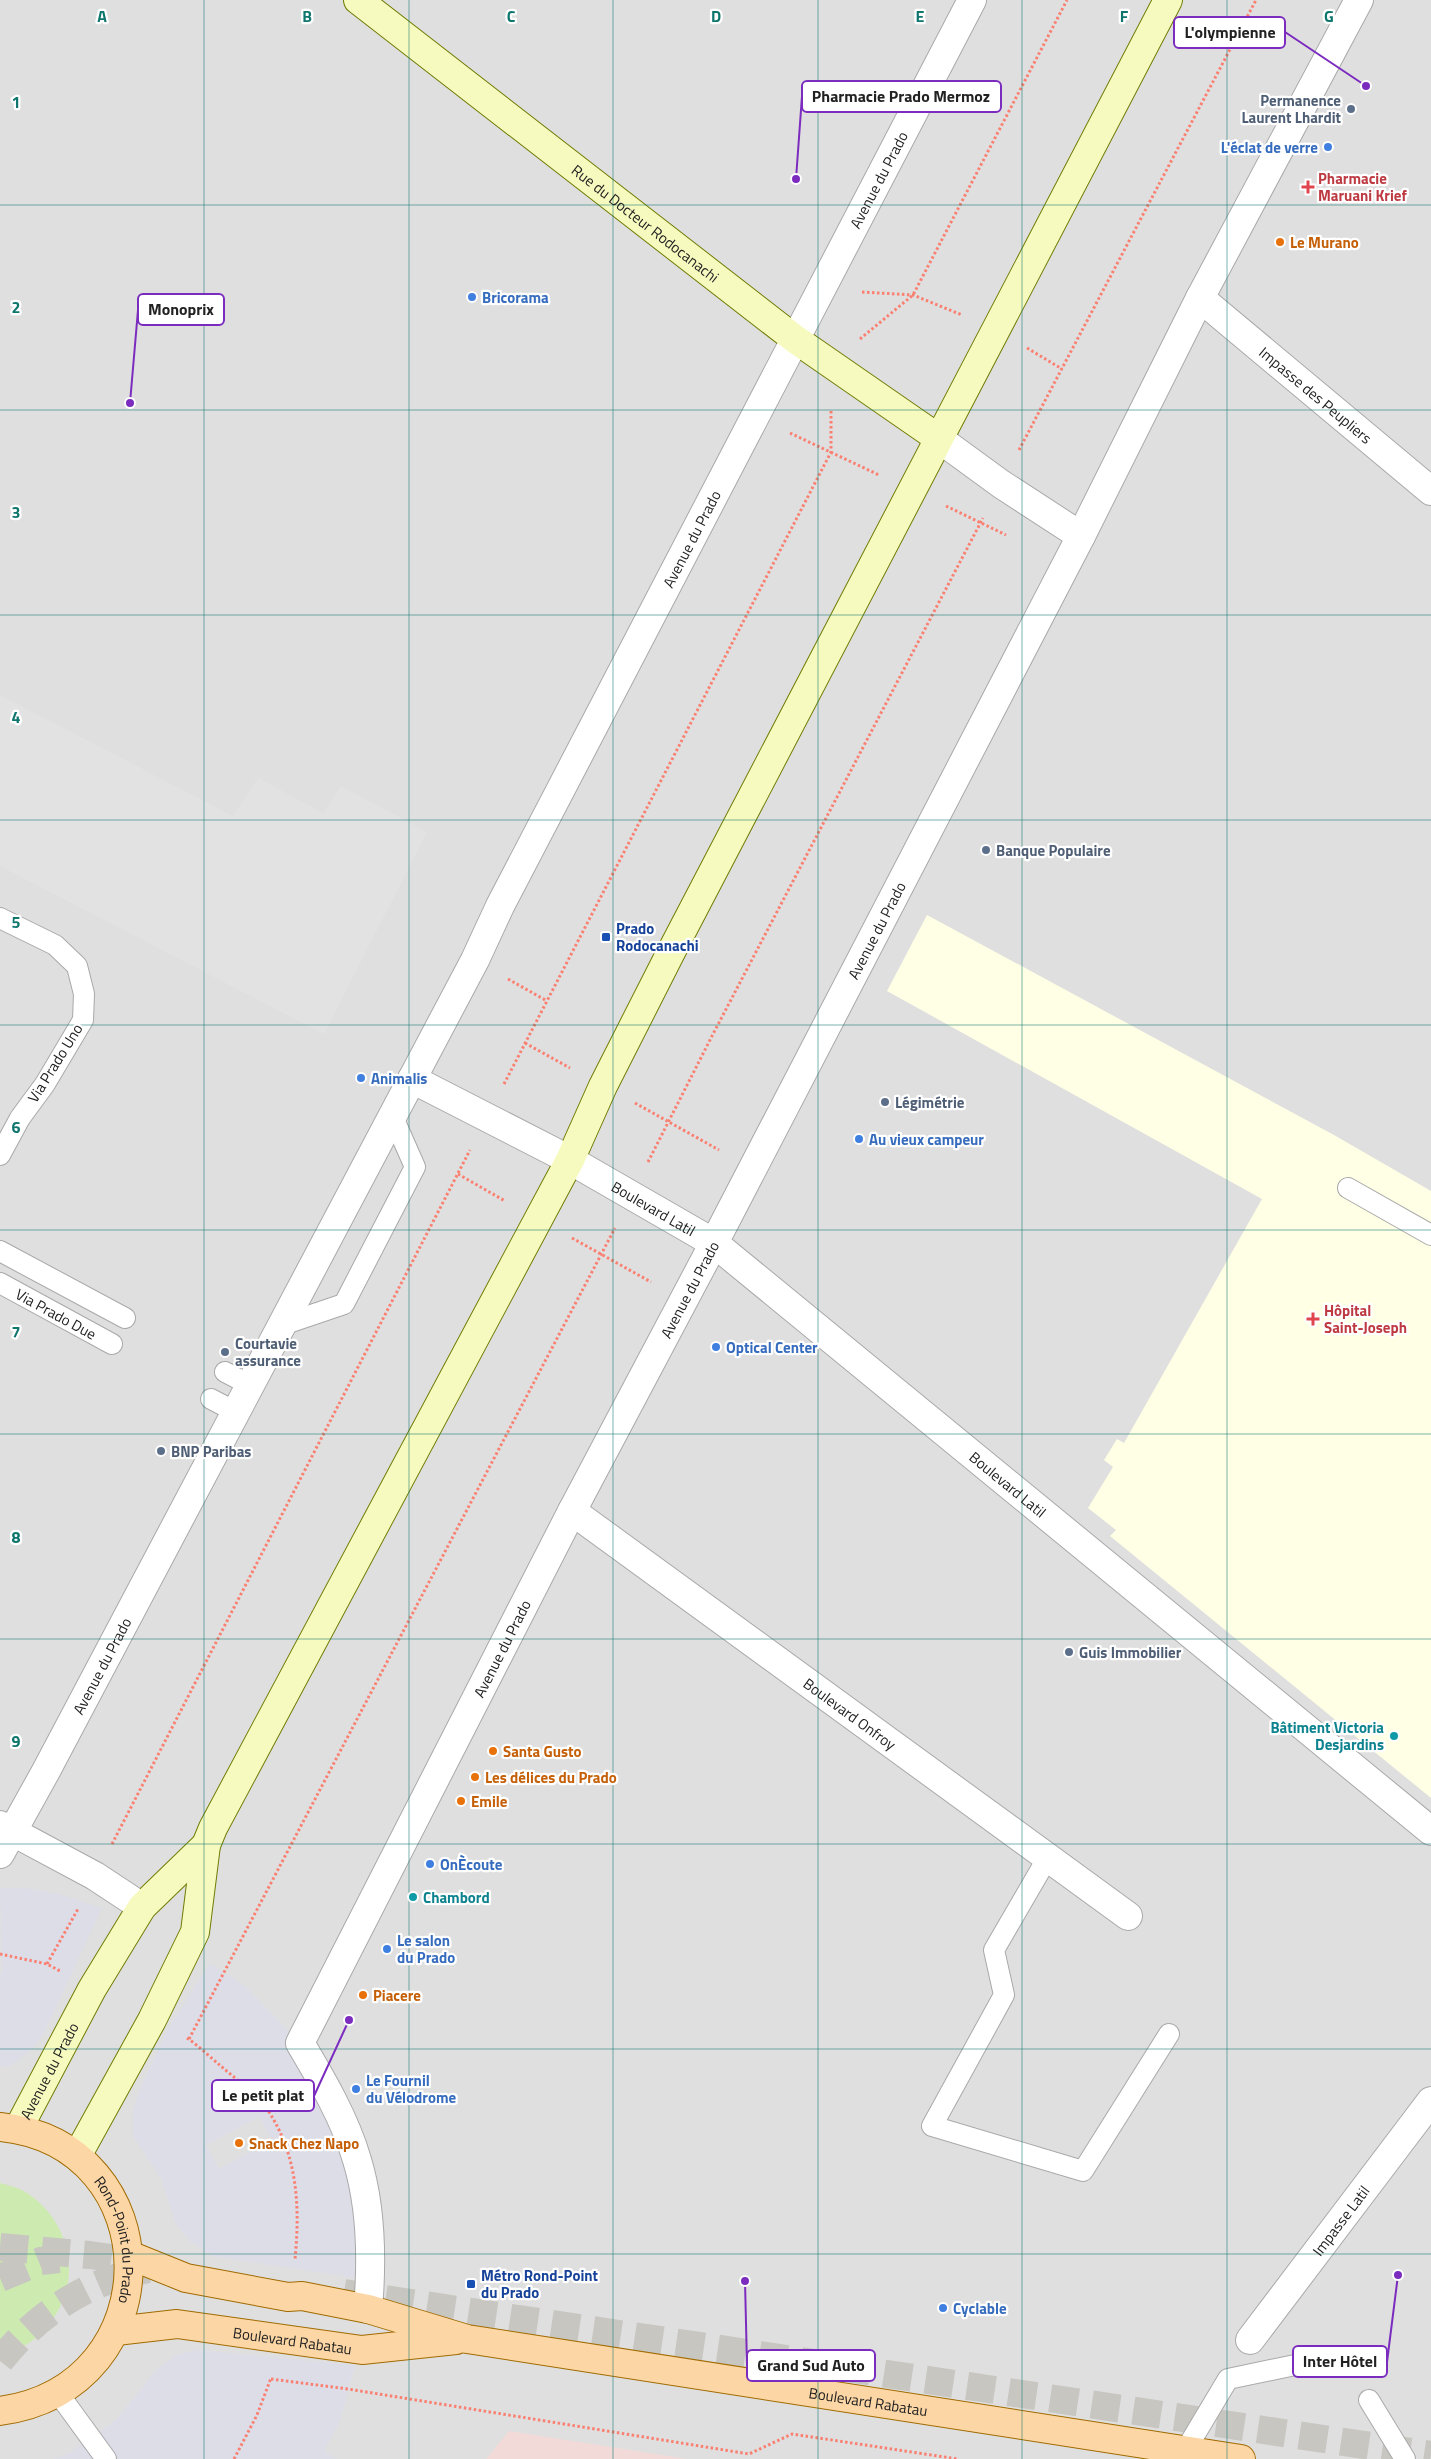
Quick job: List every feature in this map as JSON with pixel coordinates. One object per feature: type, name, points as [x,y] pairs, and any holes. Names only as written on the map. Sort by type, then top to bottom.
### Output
[{"type":"main road","name":"Rue du Docteur Rodocanachi","points":[[358,0],[794,339],[938,438]]},
{"type":"main road","name":"Avenue du Prado","points":[[9,2128],[142,1907],[206,1845],[570,1160],[603,1086],[938,438],[1168,0]]},
{"type":"main road","name":"Avenue du Prado","points":[[77,2156],[152,2020],[195,1932],[206,1845]]},
{"type":"main road","name":"Rond-Point du Prado","points":[[0,2410],[21,2407],[58,2393],[81,2376],[100,2355],[116,2331],[127,2295],[130,2275],[129,2255],[124,2230],[116,2206],[102,2184],[77,2156],[42,2137],[9,2128]]},
{"type":"main road","name":"Boulevard Rabatau","points":[[129,2255],[186,2278],[288,2296],[302,2296],[368,2309],[467,2339],[1241,2459]]},
{"type":"main road","name":"Boulevard Rabatau","points":[[116,2331],[177,2324],[362,2350],[467,2339]]},
{"type":"street","name":"Avenue du Prado","points":[[4,1837],[236,1412],[412,1079],[794,339],[972,0]]},
{"type":"street","name":"Avenue du Prado","points":[[368,2309],[370,2280],[369,2230],[358,2161],[331,2098],[300,2043],[572,1511],[714,1243],[1081,536],[1200,298],[1359,0]]},
{"type":"street","name":"Impasse des Peupliers","points":[[1200,298],[1431,491]]},
{"type":"street","points":[[938,438],[1001,484],[1081,536]]},
{"type":"street","points":[[412,1079],[570,1160]]},
{"type":"street","name":"Boulevard Latil","points":[[570,1160],[714,1243],[1431,1831]]},
{"type":"street","name":"Boulevard Onfroy","points":[[572,1511],[1128,1916]]},
{"type":"street","points":[[4,1837],[95,1876],[142,1907]]},
{"type":"street","name":"Impasse Latil","points":[[1250,2340],[1431,2101]]},
{"type":"lane","name":"Via Prado Uno","points":[[0,918],[55,945],[77,966],[84,994],[82,1020],[45,1084],[20,1118],[0,1155]]},
{"type":"lane","points":[[282,1325],[344,1304],[415,1167],[392,1115]]},
{"type":"lane","points":[[1348,1188],[1431,1235]]},
{"type":"lane","points":[[0,1251],[125,1318]]},
{"type":"lane","name":"Via Prado Due","points":[[0,1283],[112,1344]]},
{"type":"lane","points":[[225,1372],[250,1384]]},
{"type":"lane","points":[[211,1399],[236,1412]]},
{"type":"lane","points":[[1048,1857],[994,1950],[1004,1995],[932,2126],[1083,2172],[1169,2034]]},
{"type":"lane","points":[[1185,2450],[1228,2379],[1300,2364]]},
{"type":"lane","points":[[58,2393],[106,2459]]},
{"type":"lane","points":[[1369,2400],[1405,2459]]},
{"type":"path","points":[[47,1964],[95,1876],[831,452],[832,364],[913,295],[1067,0]]},
{"type":"path","points":[[188,2039],[632,1195],[1001,484],[1256,0]]},
{"type":"path","points":[[821,288],[913,295],[996,330],[1062,369]]},
{"type":"path","points":[[474,960],[546,1001]]},
{"type":"path","points":[[525,1043],[752,1169]]},
{"type":"path","points":[[0,1954],[47,1964],[63,1973]]},
{"type":"path","points":[[182,2036],[246,2087],[268,2111],[283,2138],[293,2169],[299,2218],[294,2269],[288,2296]]},
{"type":"path","points":[[234,2459],[257,2415],[271,2379],[282,2338]]},
{"type":"path","points":[[271,2379],[348,2389],[749,2454],[792,2434],[958,2459]]},
{"type":"shaded area","points":[[0,0],[1431,0],[1431,2459],[0,2459]]},
{"type":"shaded area","points":[[0,695],[233,816],[258,778],[323,813],[341,786],[427,832],[324,1034],[0,866]]},
{"type":"shaded area","name":"Hôpital Saint-Joseph","points":[[927,915],[1334,1135],[1431,1191],[1431,1798],[1110,1536],[1116,1530],[1088,1508],[1113,1467],[1104,1460],[1117,1439],[1124,1443],[1262,1199],[887,991]]},
{"type":"shaded area","points":[[0,1888],[26,1888],[60,1894],[102,1908],[44,2033],[31,2050],[12,2065],[0,2067],[0,1974],[2,1974]]},
{"type":"shaded area","points":[[210,1963],[246,1987],[300,2043],[344,2124],[370,2280],[212,2256],[191,2242],[175,2223],[162,2180],[133,2136],[133,2109],[141,2086],[168,2029]],"holes":[[[259,2117],[272,2140],[219,2169],[206,2145]]]},
{"type":"shaded area","points":[[196,2350],[355,2365],[340,2421],[324,2451],[337,2459],[53,2459],[66,2455],[117,2419],[156,2370],[174,2356]]},
{"type":"shaded area","points":[[509,2431],[687,2459],[486,2459]]},
{"type":"green space","points":[[0,2183],[22,2190],[38,2201],[51,2215],[60,2231],[66,2248],[69,2266],[68,2284],[62,2302],[50,2323],[26,2345],[0,2354]]},
{"type":"tunnel","points":[[0,2247],[90,2255],[151,2264]]},
{"type":"tunnel","points":[[0,2278],[41,2261],[59,2259]]},
{"type":"tunnel","points":[[0,2361],[31,2328],[66,2302],[105,2282],[126,2274],[148,2269]]},
{"type":"tunnel","points":[[344,2293],[1431,2455]]},
{"type":"place","name":"L'olympienne","points":[[1366,86]]},
{"type":"place","name":"Permanence Laurent Lhardit","points":[[1351,109]]},
{"type":"place","name":"L'éclat de verre","points":[[1328,147]]},
{"type":"place","name":"Pharmacie Prado Mermoz","points":[[796,179]]},
{"type":"place","name":"Pharmacie Maruani Krief","points":[[1308,187]]},
{"type":"place","name":"Le Murano","points":[[1280,242]]},
{"type":"place","name":"Bricorama","points":[[472,297]]},
{"type":"place","name":"Monoprix","points":[[130,403]]},
{"type":"place","name":"Banque Populaire","points":[[986,850]]},
{"type":"place","name":"Prado Rodocanachi","points":[[606,937]]},
{"type":"place","name":"Animalis","points":[[361,1078]]},
{"type":"place","name":"Légimétrie","points":[[885,1102]]},
{"type":"place","name":"Au vieux campeur","points":[[859,1139]]},
{"type":"place","name":"Hôpital Saint-Joseph","points":[[1313,1319]]},
{"type":"place","name":"Optical Center","points":[[716,1347]]},
{"type":"place","name":"Courtavie assurance","points":[[225,1352]]},
{"type":"place","name":"BNP Paribas","points":[[161,1451]]},
{"type":"place","name":"Guis Immobilier","points":[[1069,1652]]},
{"type":"place","name":"Bâtiment Victoria Desjardins","points":[[1394,1736]]},
{"type":"place","name":"Santa Gusto","points":[[493,1751]]},
{"type":"place","name":"Les délices du Prado","points":[[475,1777]]},
{"type":"place","name":"Emile","points":[[461,1801]]},
{"type":"place","name":"OnÈcoute","points":[[430,1864]]},
{"type":"place","name":"Chambord","points":[[413,1897]]},
{"type":"place","name":"Le salon du Prado","points":[[387,1949]]},
{"type":"place","name":"Piacere","points":[[363,1995]]},
{"type":"place","name":"Le petit plat","points":[[349,2020]]},
{"type":"place","name":"Le Fournil du Vélodrome","points":[[356,2089]]},
{"type":"place","name":"Snack Chez Napo","points":[[239,2143]]},
{"type":"place","name":"Inter Hôtel","points":[[1398,2275]]},
{"type":"place","name":"Grand Sud Auto","points":[[745,2281]]},
{"type":"place","name":"Métro Rond-Point du Prado","points":[[471,2284]]},
{"type":"place","name":"Cyclable","points":[[943,2308]]}]
